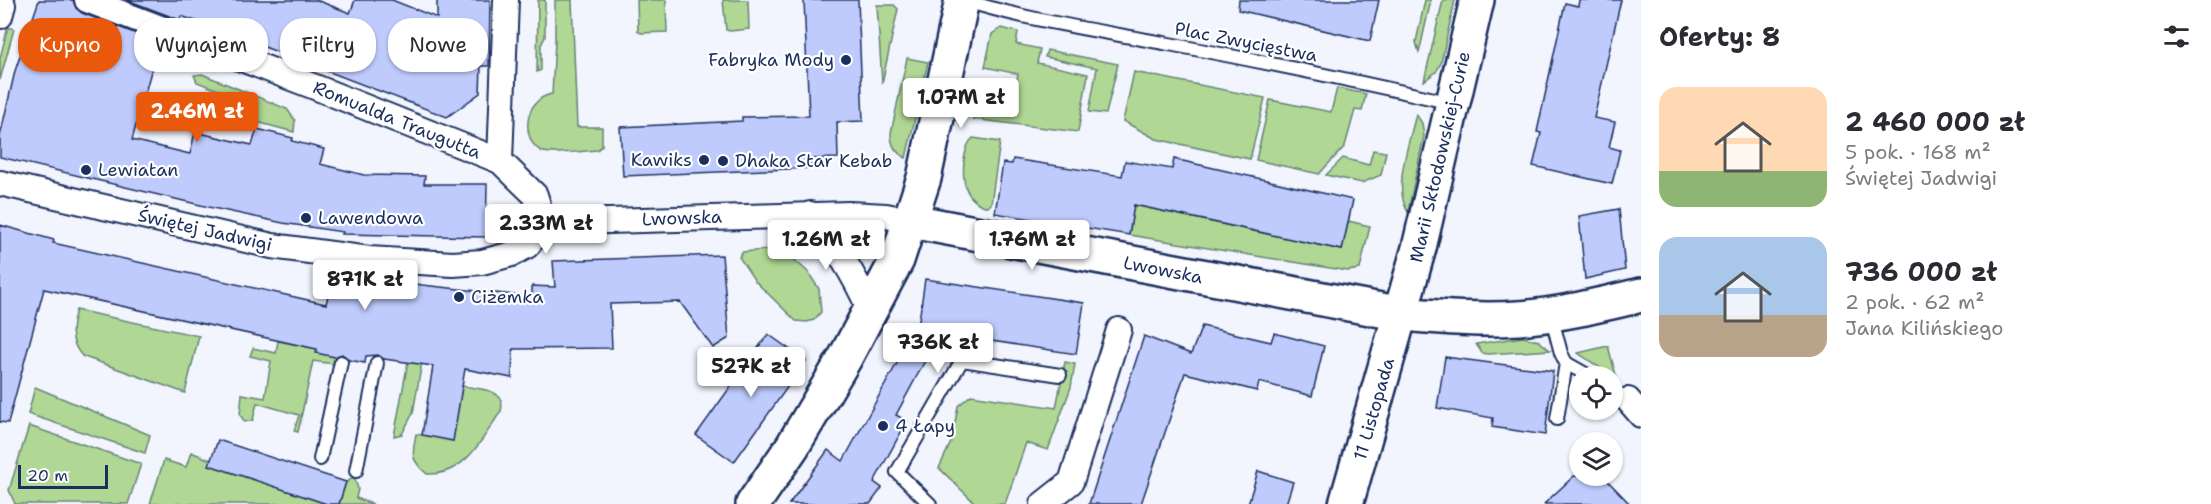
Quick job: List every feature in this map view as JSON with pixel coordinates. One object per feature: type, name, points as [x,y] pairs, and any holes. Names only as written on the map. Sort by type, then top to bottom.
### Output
[{"type":"street","name":"Romualda Traugutta","points":[[87,0],[500,161],[535,195],[540,223]]},
{"type":"street","points":[[500,161],[506,0]]},
{"type":"street","points":[[753,504],[792,447],[845,358],[897,260],[924,178],[963,0]]},
{"type":"street","name":"Marii Skłodowskiej-Curie","points":[[1402,314],[1477,0]]},
{"type":"street","name":"Świętej Jadwigi","points":[[0,183],[272,246],[369,259],[453,264],[482,262],[512,254],[527,246],[536,235],[540,223]]},
{"type":"street","points":[[810,214],[834,244],[854,276],[870,310]]},
{"type":"street","name":"Lwowska","points":[[540,223],[810,214],[877,216],[1402,314],[1488,319],[1551,314],[1641,295]]},
{"type":"street","name":"11 Listopada","points":[[1346,504],[1402,314]]},
{"type":"street","points":[[1043,504],[1071,482],[1119,330]]},
{"type":"lane","name":"Plac Zwycięstwa","points":[[963,0],[1036,19],[1286,68],[1452,104]]},
{"type":"lane","points":[[1551,314],[1561,353],[1566,363],[1571,366]]},
{"type":"lane","points":[[930,504],[897,472],[962,360],[1060,375]]},
{"type":"lane","points":[[320,459],[340,362]]},
{"type":"lane","points":[[356,471],[377,363]]},
{"type":"lane","points":[[1557,419],[1566,363]]},
{"type":"green space","points":[[538,0],[545,0],[545,37],[541,45],[541,70],[537,72]]},
{"type":"green space","points":[[555,0],[572,0],[577,127],[602,127],[602,146],[597,150],[546,152],[535,146],[530,138],[528,120],[535,103],[542,97],[552,94]]},
{"type":"green space","points":[[637,0],[666,0],[667,32],[641,33],[638,31]]},
{"type":"green space","points":[[723,0],[748,0],[749,29],[726,30]]},
{"type":"green space","points":[[1425,0],[1431,0],[1419,53],[1416,42]]},
{"type":"green space","points":[[1443,0],[1455,0],[1441,63],[1436,72],[1424,81]]},
{"type":"green space","points":[[877,5],[894,5],[898,9],[882,83]]},
{"type":"green space","points":[[8,27],[14,29],[0,80],[0,58]]},
{"type":"green space","points":[[1001,28],[1018,32],[1016,44],[1040,49],[1037,63],[1088,74],[1078,132],[973,119],[980,92],[1013,98],[1018,74],[985,67],[992,34]]},
{"type":"green space","points":[[1047,50],[1118,64],[1106,114],[1089,112],[1097,68],[1045,57]]},
{"type":"green space","points":[[907,58],[928,62],[906,158],[894,148],[891,133]]},
{"type":"green space","points":[[1134,72],[1265,98],[1250,159],[1156,139],[1123,121]]},
{"type":"green space","points":[[202,74],[287,109],[295,120],[294,132],[253,121],[257,105],[197,82],[194,75]]},
{"type":"green space","points":[[1337,88],[1366,94],[1362,111],[1355,110],[1345,146],[1319,174],[1256,160],[1270,100],[1331,112]]},
{"type":"green space","points":[[1416,114],[1422,123],[1424,136],[1408,212],[1404,202],[1402,177]]},
{"type":"green space","points":[[973,138],[1000,142],[991,204],[988,207],[969,195],[964,182],[964,160],[968,145]]},
{"type":"green space","points":[[1373,150],[1386,152],[1381,175],[1362,183],[1326,175],[1343,158],[1369,165]]},
{"type":"green space","points":[[1134,205],[1342,250],[1348,221],[1370,226],[1360,269],[1348,271],[1129,235]]},
{"type":"green space","points":[[767,250],[790,256],[808,272],[819,289],[821,312],[814,320],[796,321],[755,281],[739,257],[742,252]]},
{"type":"green space","points":[[76,310],[199,336],[185,393],[82,356],[75,345],[72,334]]},
{"type":"green space","points":[[413,335],[426,339],[413,413],[402,434],[394,436]]},
{"type":"green space","points":[[1523,337],[1539,341],[1550,350],[1488,354],[1482,353],[1476,344]]},
{"type":"green space","points":[[278,341],[317,349],[317,353],[335,357],[333,364],[313,361],[298,432],[294,431],[299,415],[257,403],[253,420],[245,422],[240,415],[242,394],[265,398],[271,361],[250,356],[253,348],[276,353]]},
{"type":"green space","points":[[1608,346],[1613,366],[1598,366],[1578,353]]},
{"type":"green space","points":[[1065,362],[1075,364],[1071,387],[1048,450],[1026,443],[1005,504],[976,504],[939,468],[952,440],[958,406],[971,395],[1056,408]]},
{"type":"green space","points":[[462,386],[483,389],[496,394],[502,403],[501,411],[479,444],[462,462],[452,469],[427,474],[415,460],[416,434],[453,440]]},
{"type":"green space","points":[[35,387],[150,435],[145,453],[28,414]]},
{"type":"green space","points":[[29,426],[141,464],[128,504],[15,504],[9,490]]},
{"type":"green space","points":[[191,452],[211,460],[210,465],[327,504],[150,504],[164,460],[186,467]]},
{"type":"green space","points":[[353,478],[358,489],[356,498],[373,504],[339,504],[346,482]]},
{"type":"building","points":[[39,0],[73,0],[76,8],[82,13],[95,18],[33,18]]},
{"type":"building","points":[[127,0],[316,0],[350,13],[355,0],[392,0],[437,18],[388,18],[388,72],[481,72],[480,93],[447,117],[330,72],[376,72],[376,18],[280,18],[280,53],[268,48],[268,18],[187,18],[181,16],[175,18]]},
{"type":"building","points":[[437,0],[490,0],[489,66],[488,18],[437,18]]},
{"type":"building","points":[[804,0],[858,0],[863,121],[837,122],[838,158],[811,159],[811,168],[623,176],[620,127],[742,121],[742,117],[809,116]]},
{"type":"building","points":[[1239,0],[1379,0],[1370,41],[1238,10]]},
{"type":"building","points":[[1579,0],[1621,0],[1594,118],[1615,122],[1609,147],[1620,150],[1612,184],[1533,166],[1541,133],[1537,132],[1565,3],[1578,6]]},
{"type":"building","points":[[122,28],[134,33],[134,72],[151,72],[132,140],[190,154],[195,132],[252,145],[257,129],[324,149],[320,164],[364,175],[425,176],[424,184],[487,184],[486,237],[342,234],[343,232],[283,223],[213,208],[0,157],[0,136],[18,62],[18,72],[122,72]]},
{"type":"building","points":[[1013,159],[1122,176],[1125,161],[1172,169],[1174,159],[1353,200],[1342,250],[1134,205],[1129,235],[995,213],[1003,163],[1012,164]]},
{"type":"building","points":[[1619,209],[1625,270],[1585,279],[1579,216]]},
{"type":"building","points":[[0,225],[54,240],[53,243],[326,304],[334,270],[422,285],[532,297],[532,286],[555,287],[553,261],[722,255],[729,338],[713,348],[680,302],[610,304],[612,348],[513,349],[512,378],[465,369],[453,441],[422,435],[433,366],[384,359],[378,355],[366,356],[365,363],[349,360],[342,354],[335,357],[316,353],[317,349],[44,289],[8,423],[0,422]]},
{"type":"building","points":[[925,279],[1084,303],[1076,354],[940,333],[896,415],[907,421],[874,482],[882,488],[870,504],[789,504],[828,450],[843,461],[907,345],[915,348]]},
{"type":"building","points":[[1202,326],[1271,342],[1274,333],[1324,346],[1312,396],[1259,382],[1257,391],[1185,373],[1141,504],[1089,504],[1144,336],[1191,354]]},
{"type":"building","points":[[768,334],[806,361],[734,462],[696,435]]},
{"type":"building","points":[[1445,357],[1553,371],[1545,435],[1492,427],[1493,418],[1437,408]]},
{"type":"building","points":[[218,440],[346,482],[339,504],[327,504],[209,465]]},
{"type":"building","points":[[1258,471],[1293,482],[1286,504],[1248,504]]},
{"type":"building","points":[[1569,481],[1569,486],[1613,486],[1630,504],[1544,504]]},
{"type":"place","name":"Fabryka Mody","points":[[846,60]]},
{"type":"place","name":"Kawiks","points":[[704,160]]},
{"type":"place","name":"Dhaka Star Kebab","points":[[723,161]]},
{"type":"place","name":"Lewiatan","points":[[86,170]]},
{"type":"place","name":"Lawendowa","points":[[306,218]]},
{"type":"place","name":"Ciżemka","points":[[459,297]]},
{"type":"place","name":"4 Łapy","points":[[883,426]]}]
